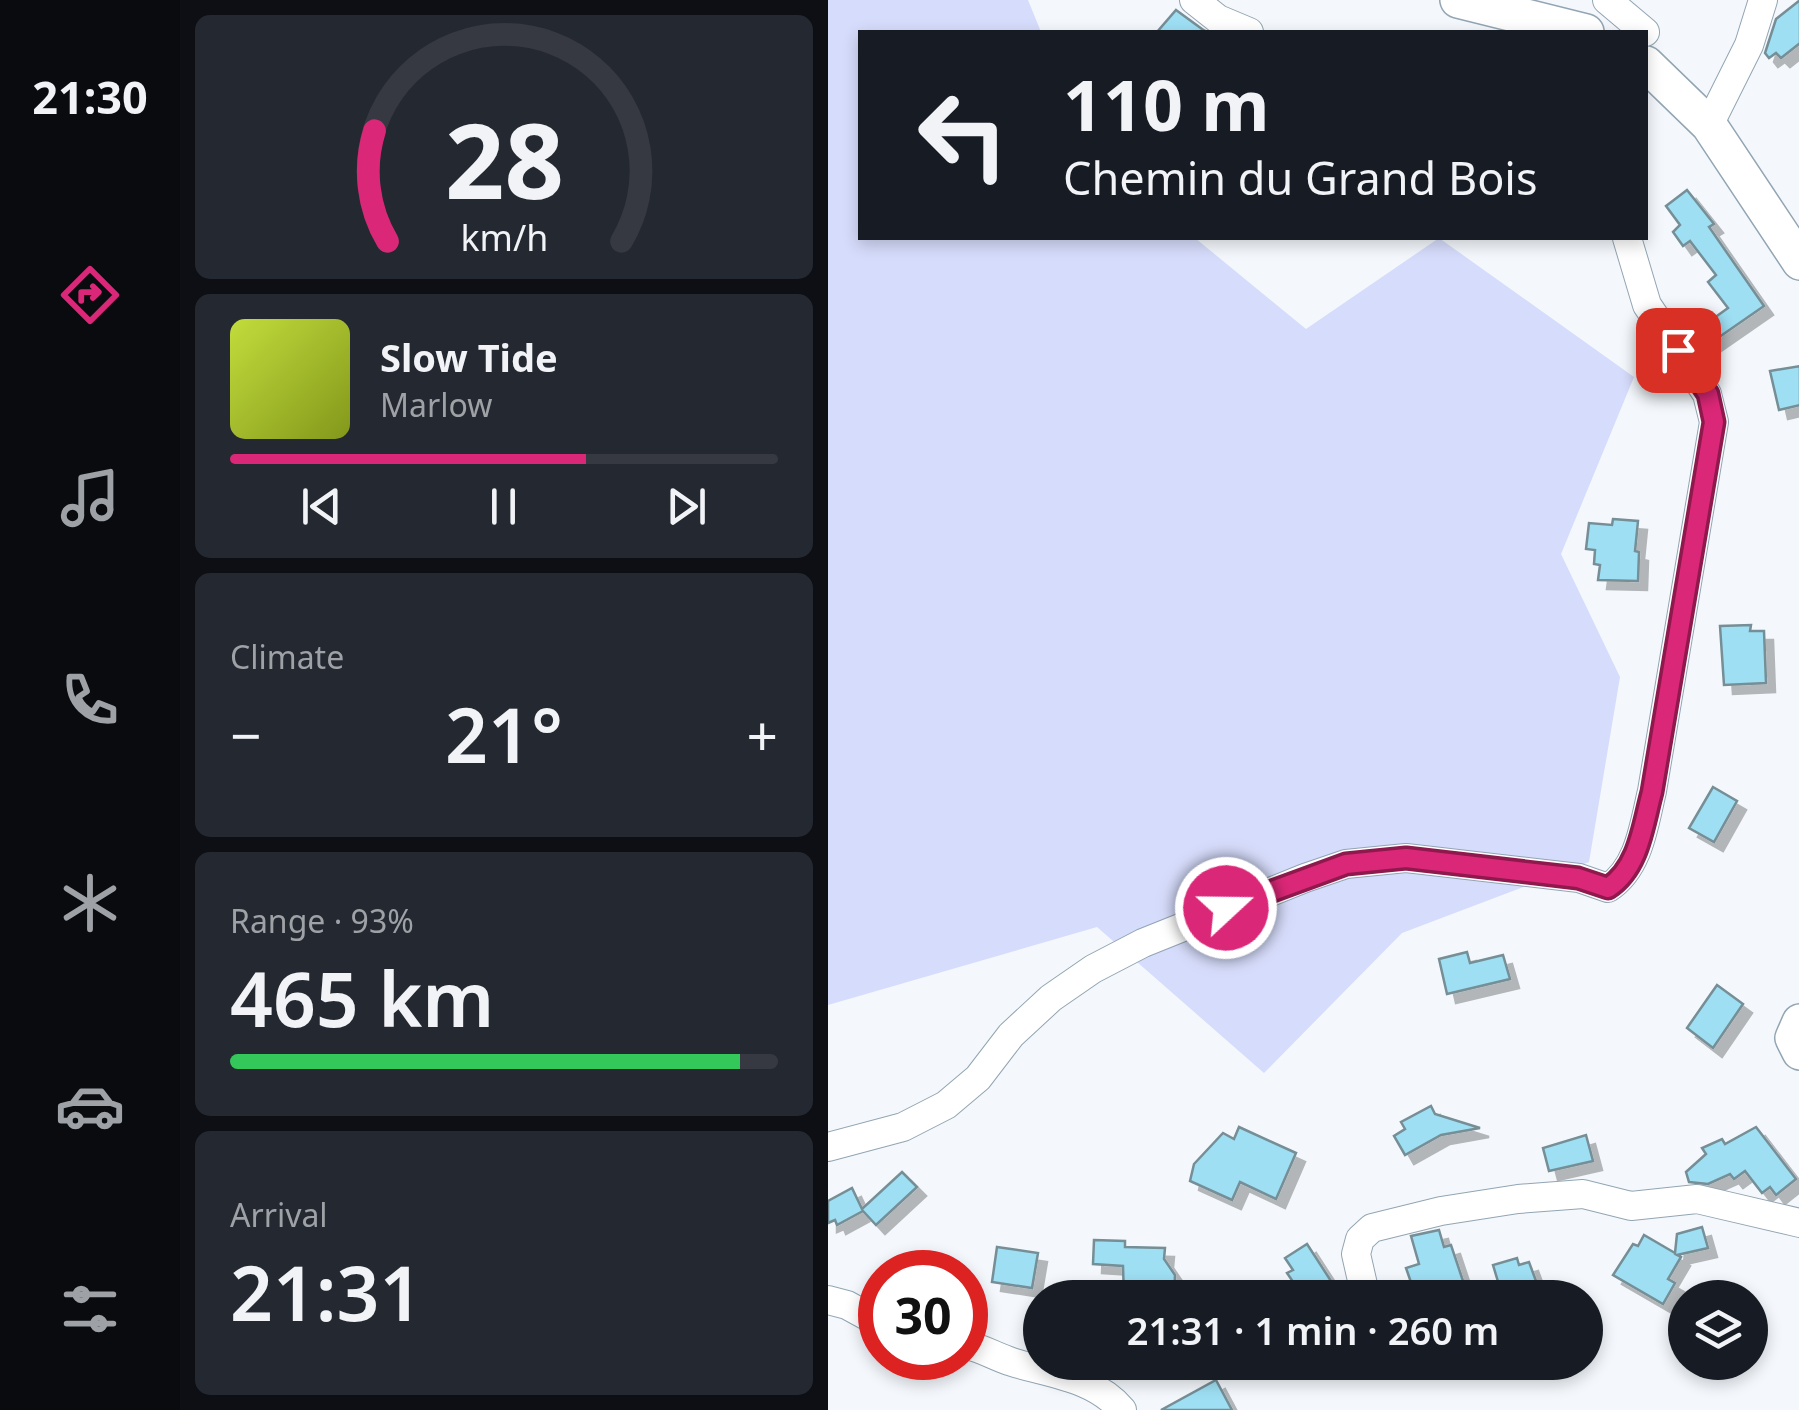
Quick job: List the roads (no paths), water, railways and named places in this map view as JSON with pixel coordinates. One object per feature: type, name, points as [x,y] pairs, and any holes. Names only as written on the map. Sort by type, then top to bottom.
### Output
[{"type":"main road","points":[[1458,0],[1578,30]]},
{"type":"main road","points":[[1648,51],[1708,124],[1800,262]]},
{"type":"main road","points":[[1800,1022],[1793,1038],[1800,1052]]},
{"type":"street","points":[[1194,0],[1218,19],[1243,30]]},
{"type":"street","points":[[1607,0],[1630,17],[1636,30]]},
{"type":"street","points":[[1708,124],[1749,45],[1763,0]]},
{"type":"street","points":[[828,1147],[903,1127],[946,1104],[978,1078],[1011,1035],[1051,998],[1093,969],[1143,943],[1304,878],[1346,864],[1406,858],[1578,878],[1608,888],[1624,878],[1639,843],[1652,792],[1714,422],[1708,394],[1647,306],[1628,240]]},
{"type":"street","points":[[1362,1280],[1356,1254],[1360,1239],[1372,1228],[1441,1211],[1518,1199],[1583,1194],[1631,1206],[1697,1199],[1800,1223]]},
{"type":"street","points":[[828,1300],[858,1311]]},
{"type":"street","points":[[988,1353],[1059,1372],[1110,1397],[1122,1410]]}]
